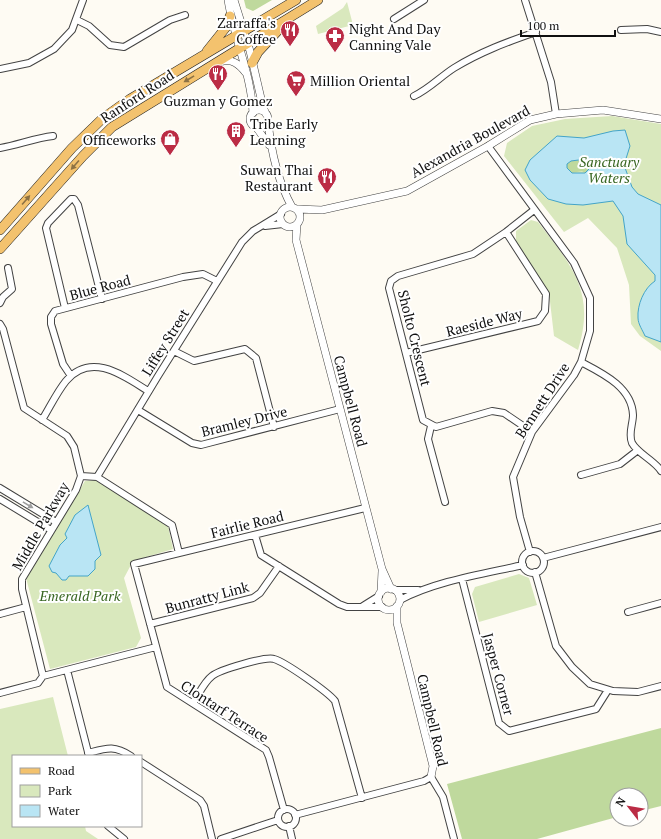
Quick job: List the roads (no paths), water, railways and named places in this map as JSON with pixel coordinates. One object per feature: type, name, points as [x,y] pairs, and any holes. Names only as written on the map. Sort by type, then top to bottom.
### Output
[{"type":"main road","name":"Ranford Road","points":[[0,230],[72,148],[102,118],[136,95],[203,57],[296,0]]},
{"type":"main road","name":"Ranford Road","points":[[0,250],[104,134],[131,114],[318,0]]},
{"type":"main road","points":[[203,57],[227,26],[230,16]]},
{"type":"main road","points":[[252,63],[258,52],[291,16]]},
{"type":"street","points":[[0,69],[29,63],[54,49],[72,30],[84,0]]},
{"type":"street","name":"Campbell Road","points":[[228,0],[230,16],[252,63],[267,118],[270,147],[283,191],[300,214],[296,240],[382,569],[399,603],[397,623],[433,766],[431,777],[424,781],[295,815]]},
{"type":"street","name":"Campbell Road","points":[[234,0],[240,35]]},
{"type":"street","points":[[394,20],[424,0]]},
{"type":"street","points":[[525,0],[551,82],[556,114]]},
{"type":"street","points":[[77,20],[89,26],[110,46],[124,47],[170,20],[185,15]]},
{"type":"street","points":[[621,30],[647,29],[661,32]]},
{"type":"street","points":[[414,96],[427,90],[440,77],[478,55],[498,45],[536,32]]},
{"type":"street","name":"Campbell Road","points":[[244,46],[253,113]]},
{"type":"street","points":[[216,63],[230,60],[238,64],[248,77]]},
{"type":"street","name":"Alexandria Boulevard","points":[[295,208],[318,210],[407,191],[488,146],[530,120],[556,114],[603,110],[661,119]]},
{"type":"street","points":[[262,111],[267,118],[262,128],[256,128],[251,121],[253,113],[262,111]]},
{"type":"street","name":"Campbell Road","points":[[256,128],[270,147]]},
{"type":"street","points":[[0,148],[24,143],[38,138],[53,136]]},
{"type":"street","name":"Bennett Drive","points":[[488,146],[574,263],[590,298],[590,332],[581,362],[574,375],[532,432],[513,477],[520,517],[530,552]]},
{"type":"street","name":"Campbell Road","points":[[283,191],[281,213],[284,224],[296,240]]},
{"type":"street","points":[[65,308],[46,228],[71,199],[74,199],[78,205],[102,299]]},
{"type":"street","points":[[281,213],[287,207],[295,208]]},
{"type":"street","name":"Alexandria Boulevard","points":[[298,222],[318,210]]},
{"type":"street","name":"Sholto Crescent","points":[[431,426],[423,420],[389,288],[391,281],[398,276],[462,258],[506,232],[534,210]]},
{"type":"street","name":"Liffey Street","points":[[97,477],[148,391],[242,242],[281,213]]},
{"type":"street","points":[[262,226],[284,224],[292,226],[298,222]]},
{"type":"street","name":"Raeside Way","points":[[406,353],[538,321],[545,311],[546,294],[506,232]]},
{"type":"street","points":[[0,303],[3,297],[12,289],[8,268]]},
{"type":"street","name":"Blue Road","points":[[71,376],[63,364],[51,324],[51,317],[55,312],[65,308],[198,274],[203,274],[217,281]]},
{"type":"street","points":[[0,324],[3,329],[24,408],[67,436],[70,440],[81,476]]},
{"type":"street","points":[[174,352],[194,361],[245,350],[256,358],[274,427]]},
{"type":"street","points":[[581,362],[615,382],[626,395],[633,413],[630,436],[632,444],[657,465],[661,471]]},
{"type":"street","points":[[42,420],[66,381],[71,376],[92,367],[104,367],[116,372],[148,391]]},
{"type":"street","name":"Bramley Drive","points":[[138,410],[192,443],[201,445],[340,409]]},
{"type":"street","points":[[445,502],[428,439],[431,426],[436,427],[492,411],[504,413],[532,432]]},
{"type":"street","points":[[581,475],[620,464],[638,450]]},
{"type":"street","name":"Middle Parkway","points":[[43,676],[22,589],[22,579],[76,490],[81,476],[97,477],[172,525],[179,553]]},
{"type":"street","points":[[0,488],[56,522]]},
{"type":"street","points":[[0,499],[51,530]]},
{"type":"street","name":"Fairlie Road","points":[[134,564],[365,508]]},
{"type":"street","points":[[543,558],[661,527]]},
{"type":"street","points":[[255,535],[260,555],[339,604],[347,607],[363,606],[394,609],[399,603],[419,590]]},
{"type":"street","points":[[536,551],[543,558],[543,566],[535,572],[528,571],[523,565],[523,558],[530,552],[536,551]]},
{"type":"street","name":"Clontarf Terrace","points":[[134,564],[167,687],[266,750],[284,810]]},
{"type":"street","points":[[363,606],[380,594],[393,589],[419,590],[523,565]]},
{"type":"street","name":"Bunratty Link","points":[[150,624],[254,598],[260,593],[279,566]]},
{"type":"street","name":"Campbell Road","points":[[382,569],[379,603],[397,623]]},
{"type":"street","points":[[535,572],[556,646],[572,667],[590,684],[608,690],[638,692],[661,686]]},
{"type":"street","name":"Jasper Corner","points":[[462,579],[499,723],[509,732],[596,709],[608,690]]},
{"type":"street","points":[[628,612],[661,604]]},
{"type":"street","points":[[0,614],[26,607]]},
{"type":"street","points":[[0,693],[38,683],[43,676],[156,647]]},
{"type":"street","points":[[193,703],[206,681],[214,674],[262,659],[274,659],[328,692],[335,701],[362,798]]},
{"type":"street","points":[[67,670],[88,754],[108,748],[115,748],[129,755]]},
{"type":"street","points":[[142,763],[200,800],[204,806],[212,839]]},
{"type":"street","points":[[431,777],[443,797],[454,839]]},
{"type":"street","points":[[284,810],[290,810],[295,815],[294,822],[289,826],[282,826],[278,820],[280,813],[284,810]]},
{"type":"street","points":[[220,839],[278,820]]},
{"type":"street","points":[[289,826],[292,839]]},
{"type":"street","points":[[109,827],[124,839]]},
{"type":"water","points":[[625,130],[630,146],[624,165],[632,187],[638,194],[661,205],[661,342],[645,336],[638,320],[640,302],[645,292],[655,281],[655,275],[627,244],[623,216],[613,201],[583,205],[566,204],[548,199],[530,180],[525,170],[530,160],[557,136],[584,138],[613,131]],"holes":[[[586,159],[591,164],[591,167],[585,173],[572,173],[567,168],[567,164],[571,161]]]},
{"type":"water","points":[[88,505],[101,555],[95,561],[95,569],[88,576],[69,576],[66,580],[62,580],[56,573],[52,572],[49,566],[60,545],[67,538],[65,534],[75,515]]},
{"type":"place","name":"Zarraffa's Coffee","points":[[290,47]]},
{"type":"place","name":"Night And Day Canning Vale","points":[[335,53]]},
{"type":"place","name":"Guzman y Gomez","points":[[218,91]]},
{"type":"place","name":"Million Oriental","points":[[296,97]]},
{"type":"place","name":"Tribe Early Learning","points":[[236,148]]},
{"type":"place","name":"Officeworks","points":[[170,156]]},
{"type":"place","name":"Suwan Thai Restaurant","points":[[327,194]]},
{"type":"park label","name":"Sanctuary Waters","points":[[609,170]]},
{"type":"park label","name":"Emerald Park","points":[[80,595]]}]
